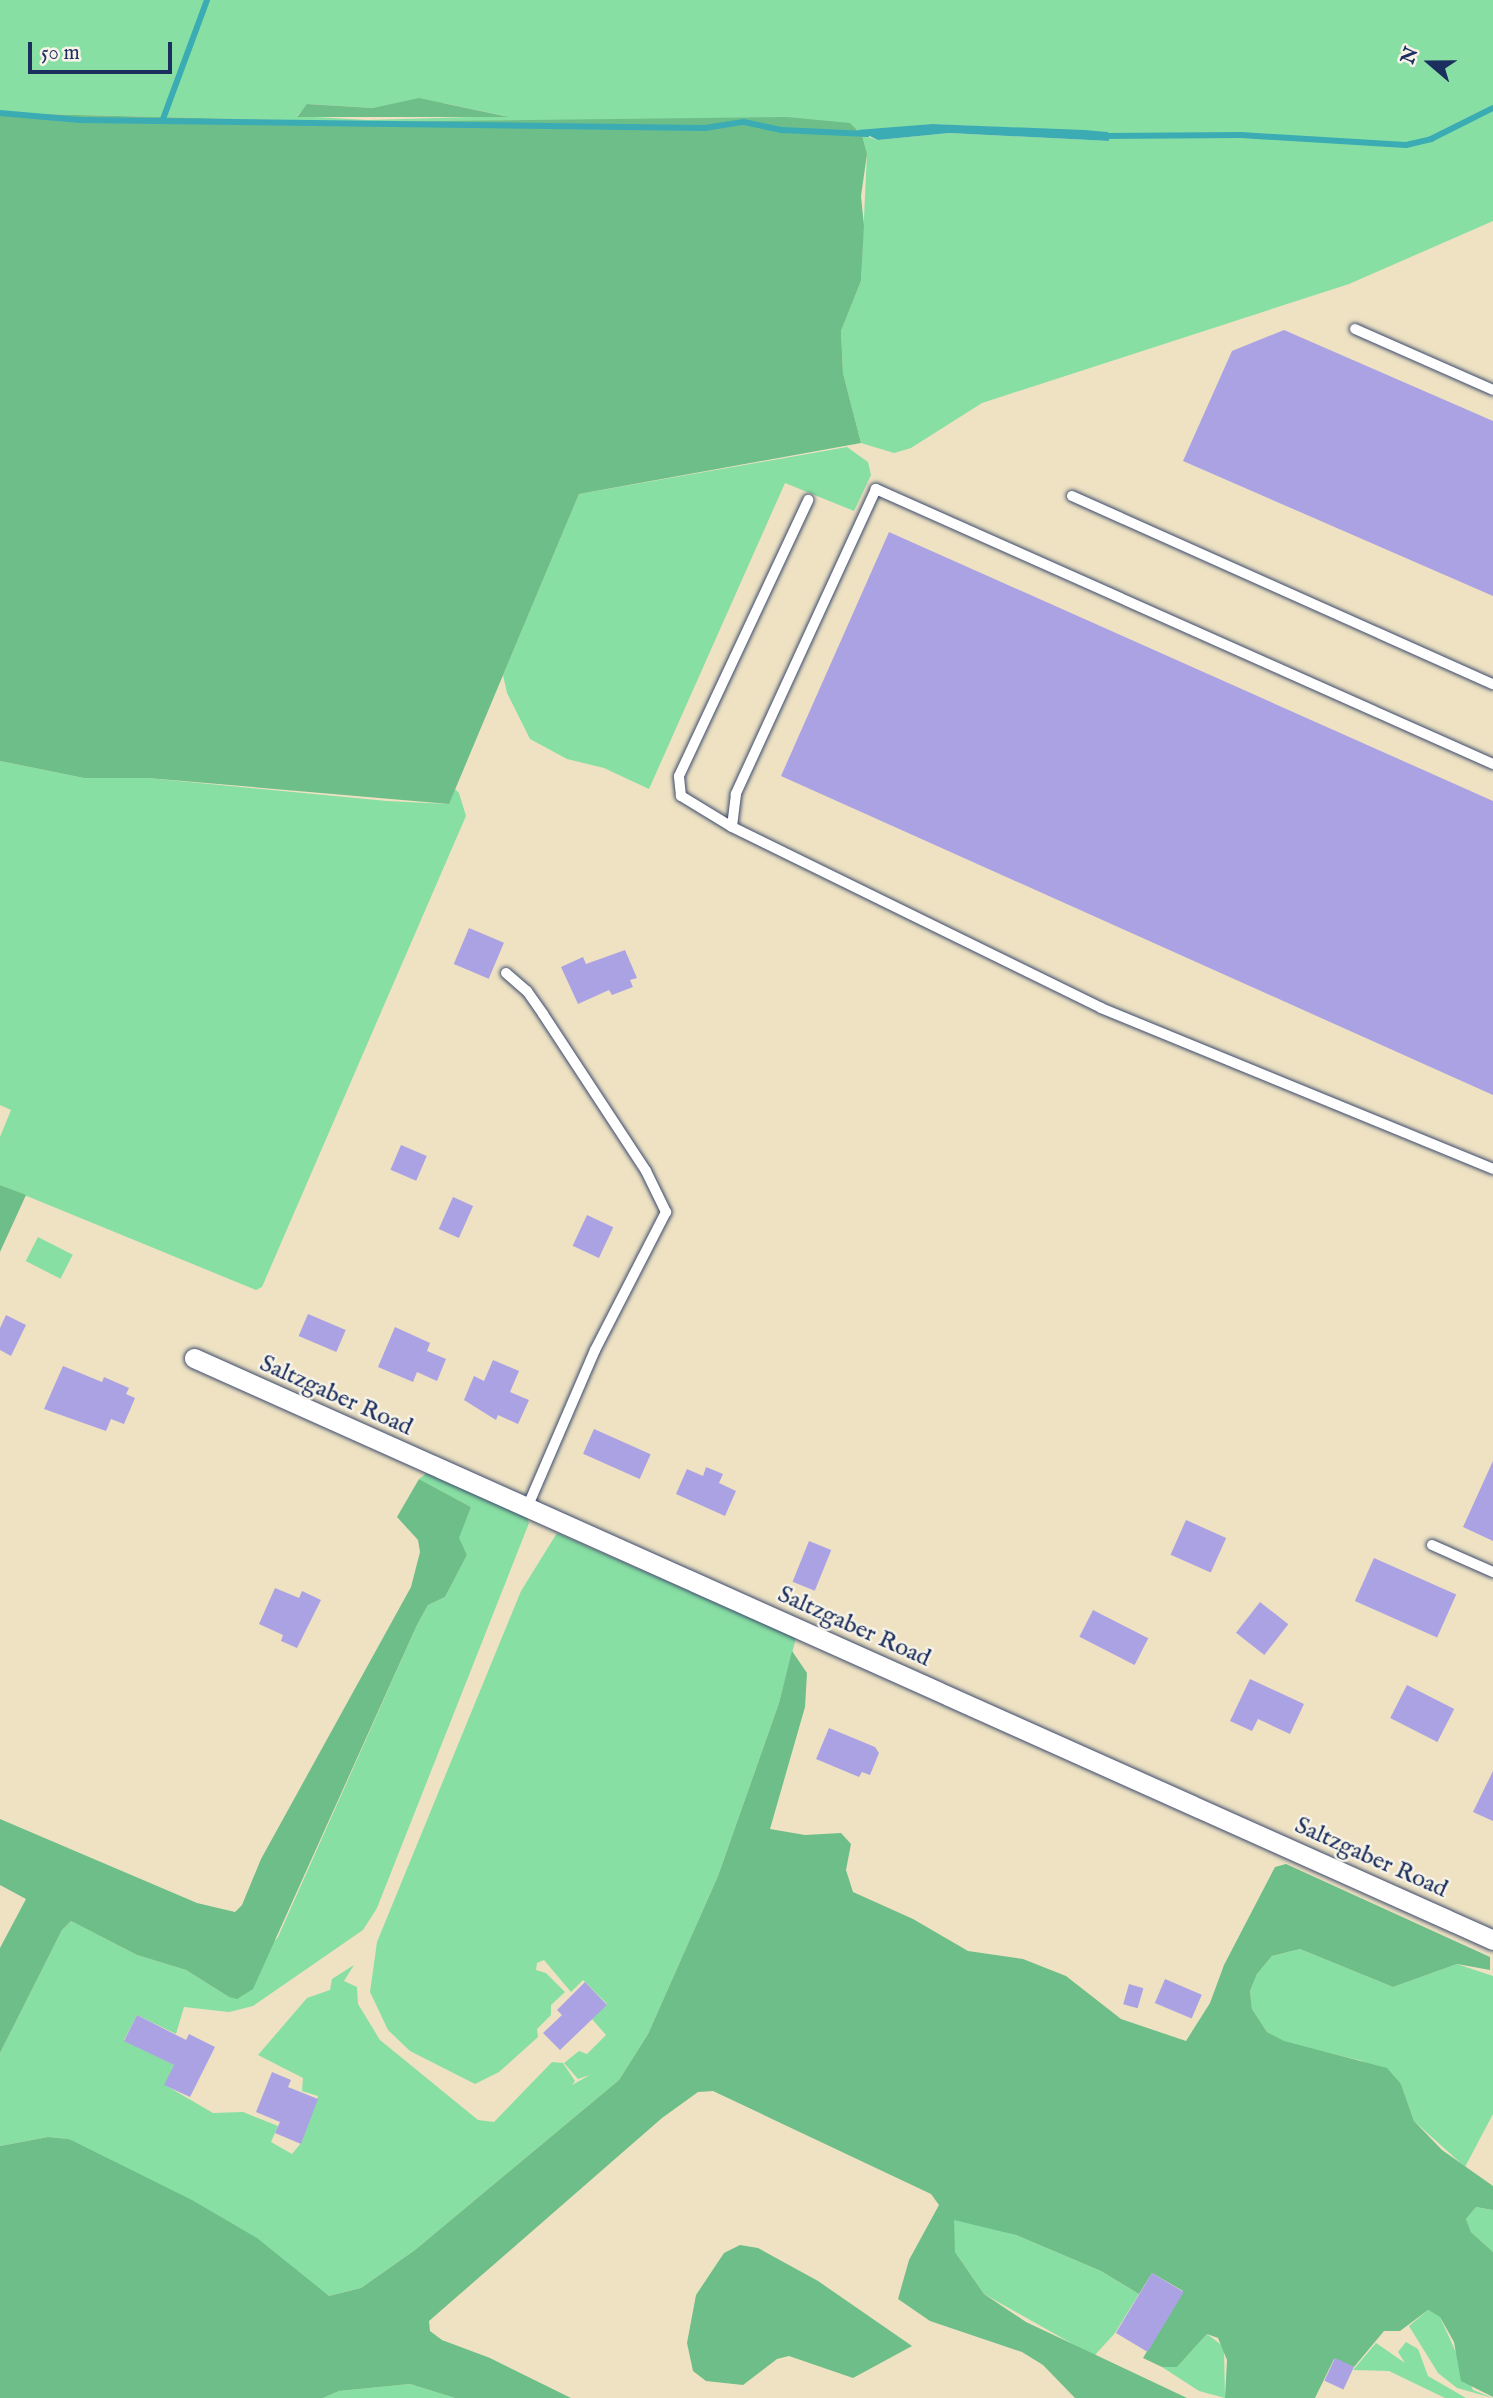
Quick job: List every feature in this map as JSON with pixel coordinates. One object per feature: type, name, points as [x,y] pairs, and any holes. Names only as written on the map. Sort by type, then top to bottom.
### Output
[{"type":"street","name":"Saltzgaber Road","points":[[194,1358],[1493,1940]]},
{"type":"lane","points":[[1356,329],[1493,390]]},
{"type":"lane","points":[[732,827],[736,794],[877,489],[1493,764]]},
{"type":"lane","points":[[1072,496],[1493,684]]},
{"type":"lane","points":[[808,500],[679,776],[681,796],[732,827],[1101,1008],[1493,1170]]},
{"type":"lane","points":[[506,973],[527,991],[543,1014],[646,1171],[666,1212],[595,1350],[527,1508]]},
{"type":"lane","points":[[1432,1545],[1493,1572]]},
{"type":"green space","points":[[0,0],[1493,0],[1493,221],[1349,284],[982,403],[911,448],[894,453],[861,443],[843,373],[841,331],[861,281],[867,154],[862,135],[878,140],[949,133],[1109,141],[1108,132],[932,124],[862,131],[843,127],[581,120],[358,122],[0,113]],"holes":[[[443,103],[505,116],[368,120],[297,116],[308,104],[373,108]]]},
{"type":"green space","points":[[419,98],[509,117],[297,117],[307,104],[373,108]]},
{"type":"green space","points":[[0,113],[358,122],[787,117],[850,123],[862,135],[867,154],[861,196],[864,226],[861,281],[841,331],[843,373],[861,443],[579,494],[449,804],[148,778],[84,778],[0,761]]},
{"type":"green space","points":[[847,447],[868,462],[871,475],[854,511],[785,483],[649,789],[604,768],[567,759],[530,739],[507,693],[503,675],[579,494]]},
{"type":"green space","points":[[0,761],[84,778],[148,778],[387,801],[448,804],[455,789],[459,793],[466,816],[262,1287],[256,1290],[0,1185],[0,1137],[11,1110],[0,1105]]},
{"type":"green space","points":[[0,1185],[26,1195],[0,1252]]},
{"type":"green space","points":[[38,1237],[73,1255],[60,1279],[26,1261]]},
{"type":"green space","points":[[427,1473],[526,1515],[529,1523],[377,1908],[363,1930],[253,2006],[229,2012],[184,2007],[176,2034],[137,2015],[124,2040],[174,2065],[165,2085],[213,2113],[243,2112],[278,2126],[271,2142],[292,2154],[301,2143],[318,2096],[302,2091],[303,2078],[258,2055],[307,1998],[330,1990],[332,1979],[354,1965],[344,1981],[357,1987],[358,2004],[380,2040],[478,2120],[494,2122],[552,2062],[563,2063],[575,2081],[572,2085],[590,2075],[578,2079],[564,2063],[579,2051],[587,2054],[606,2035],[592,2019],[607,2004],[583,1980],[571,1992],[544,1960],[537,1963],[536,1970],[546,1973],[565,1992],[551,2005],[551,2015],[537,2029],[538,2037],[499,2072],[475,2084],[410,2051],[388,2030],[370,1992],[377,1942],[521,1591],[557,1533],[796,1638],[779,1703],[718,1876],[648,2034],[619,2080],[415,2250],[361,2288],[329,2296],[69,2139],[48,2137],[0,2146],[0,2053],[62,1930],[71,1921],[137,1955],[186,1970],[229,1997],[278,1937],[417,1625],[428,1605],[445,1597],[467,1555],[458,1538],[471,1507],[419,1479]]},
{"type":"green space","points":[[419,1479],[471,1507],[459,1538],[467,1555],[445,1597],[428,1605],[417,1625],[253,1989],[237,1999],[229,1997],[186,1970],[137,1955],[71,1921],[62,1930],[0,2053],[0,1948],[26,1899],[0,1885],[0,1819],[197,1903],[235,1912],[242,1905],[261,1859],[411,1587],[420,1552],[418,1540],[397,1517]]},
{"type":"green space","points":[[792,1651],[807,1673],[805,1707],[770,1829],[805,1835],[841,1833],[851,1844],[846,1870],[853,1892],[913,1919],[968,1951],[1023,1959],[1066,1976],[1121,2019],[1186,2041],[1210,2003],[1224,1965],[1275,1867],[1286,1864],[1490,1957],[1490,1970],[1457,1964],[1393,1987],[1300,1949],[1272,1956],[1257,1974],[1250,1991],[1252,2009],[1267,2032],[1284,2041],[1387,2068],[1401,2084],[1414,2121],[1442,2150],[1493,2186],[1493,2210],[1476,2207],[1466,2219],[1471,2232],[1493,2252],[1493,2397],[1461,2381],[1454,2342],[1440,2317],[1428,2310],[1400,2331],[1384,2331],[1354,2367],[1334,2359],[1315,2398],[1225,2398],[1227,2360],[1218,2338],[1207,2334],[1177,2367],[1162,2367],[1143,2358],[1183,2291],[1152,2273],[1139,2294],[1101,2271],[1016,2235],[954,2220],[955,2252],[984,2294],[1026,2322],[1187,2398],[1075,2398],[1043,2365],[1022,2352],[930,2321],[898,2299],[909,2260],[939,2205],[931,2194],[713,2091],[698,2092],[662,2118],[429,2321],[430,2331],[442,2340],[490,2358],[571,2398],[455,2398],[410,2384],[339,2391],[323,2398],[0,2398],[0,2146],[48,2137],[69,2139],[192,2200],[257,2238],[329,2296],[361,2288],[415,2250],[619,2080],[648,2034],[718,1876],[779,1703]]},
{"type":"green space","points":[[1300,1949],[1393,1987],[1457,1964],[1493,1976],[1493,2114],[1465,2167],[1414,2121],[1401,2084],[1362,2061],[1284,2042],[1267,2032],[1252,2009],[1250,1991],[1257,1974],[1272,1956]]},
{"type":"green space","points":[[1476,2207],[1493,2210],[1493,2252],[1471,2232],[1466,2219]]},
{"type":"green space","points":[[960,2219],[1016,2235],[1101,2271],[1139,2294],[1115,2333],[1094,2356],[984,2294],[955,2252],[951,2230],[954,2220]]},
{"type":"green space","points":[[740,2245],[758,2248],[818,2281],[912,2346],[853,2378],[789,2356],[777,2359],[743,2385],[706,2381],[693,2371],[687,2343],[696,2295],[724,2253]]},
{"type":"green space","points":[[1428,2310],[1440,2317],[1473,2390],[1493,2398],[1457,2388],[1438,2373],[1409,2326]]},
{"type":"green space","points":[[1207,2334],[1224,2347],[1225,2398],[1199,2391],[1162,2367],[1177,2367]]},
{"type":"green space","points":[[1406,2342],[1418,2349],[1428,2376],[1466,2398],[1445,2398],[1389,2371],[1353,2370],[1376,2343],[1405,2363],[1398,2352]]},
{"type":"green space","points":[[410,2384],[455,2398],[323,2398],[339,2391]]},
{"type":"water","points":[[932,124],[1108,132],[1109,141],[949,133],[878,140],[857,130]]},
{"type":"building","points":[[1284,330],[1493,421],[1493,596],[1183,461],[1232,351]]},
{"type":"building","points":[[889,532],[1493,801],[1493,1095],[781,776]]},
{"type":"building","points":[[469,928],[504,943],[489,979],[454,964]]},
{"type":"building","points":[[625,950],[637,978],[630,980],[633,987],[612,995],[609,990],[578,1004],[561,967],[583,957],[586,964]]},
{"type":"building","points":[[401,1145],[427,1156],[416,1181],[390,1170]]},
{"type":"building","points":[[453,1197],[473,1206],[459,1238],[439,1229]]},
{"type":"building","points":[[587,1215],[613,1227],[599,1258],[573,1246]]},
{"type":"building","points":[[308,1314],[346,1330],[336,1352],[299,1336]]},
{"type":"building","points":[[6,1315],[26,1325],[11,1356],[0,1350],[0,1328]]},
{"type":"building","points":[[395,1327],[430,1343],[427,1351],[446,1359],[437,1381],[417,1372],[413,1382],[378,1367]]},
{"type":"building","points":[[493,1360],[519,1371],[510,1392],[529,1400],[518,1424],[498,1415],[496,1420],[464,1400],[474,1376],[484,1381]]},
{"type":"building","points":[[63,1366],[102,1382],[104,1377],[129,1388],[126,1394],[135,1398],[124,1424],[111,1419],[106,1431],[44,1409]]},
{"type":"building","points":[[594,1429],[651,1454],[640,1479],[583,1454]]},
{"type":"building","points":[[1493,1461],[1493,1541],[1463,1527]]},
{"type":"building","points":[[706,1467],[723,1474],[719,1483],[736,1491],[725,1516],[676,1494],[687,1469],[703,1476]]},
{"type":"building","points":[[1186,1520],[1226,1538],[1211,1573],[1171,1555]]},
{"type":"building","points":[[809,1541],[831,1550],[815,1591],[793,1582]]},
{"type":"building","points":[[1374,1558],[1456,1595],[1437,1638],[1355,1601]]},
{"type":"building","points":[[275,1588],[299,1598],[302,1591],[321,1600],[297,1648],[281,1641],[283,1635],[259,1624]]},
{"type":"building","points":[[1260,1602],[1288,1624],[1264,1655],[1236,1633]]},
{"type":"building","points":[[1093,1610],[1148,1638],[1135,1665],[1079,1637]]},
{"type":"building","points":[[1250,1679],[1304,1704],[1290,1734],[1258,1719],[1252,1731],[1230,1721]]},
{"type":"building","points":[[1407,1685],[1454,1709],[1437,1742],[1390,1718]]},
{"type":"building","points":[[829,1728],[875,1747],[879,1753],[870,1775],[862,1772],[859,1777],[816,1759]]},
{"type":"building","points":[[1493,1771],[1493,1821],[1473,1812]]},
{"type":"building","points":[[1165,1979],[1202,1995],[1192,2019],[1155,2003]]},
{"type":"building","points":[[585,1982],[607,2005],[560,2050],[543,2033],[562,2015],[557,2010]]},
{"type":"building","points":[[1129,1984],[1143,1988],[1138,2008],[1123,2004]]},
{"type":"building","points":[[137,2015],[186,2040],[189,2034],[215,2047],[190,2097],[164,2085],[174,2065],[124,2041]]},
{"type":"building","points":[[272,2072],[291,2080],[288,2087],[318,2099],[301,2144],[275,2133],[280,2122],[256,2112]]},
{"type":"building","points":[[1152,2273],[1184,2292],[1148,2352],[1116,2333]]},
{"type":"building","points":[[1335,2358],[1354,2367],[1343,2390],[1324,2381]]},
{"type":"waterway","points":[[163,119],[207,0]]},
{"type":"waterway","points":[[1101,136],[1241,135],[1406,145],[1431,139],[1493,108]]},
{"type":"waterway","points":[[0,113],[80,120],[705,128],[744,122],[782,130],[867,134]]}]
